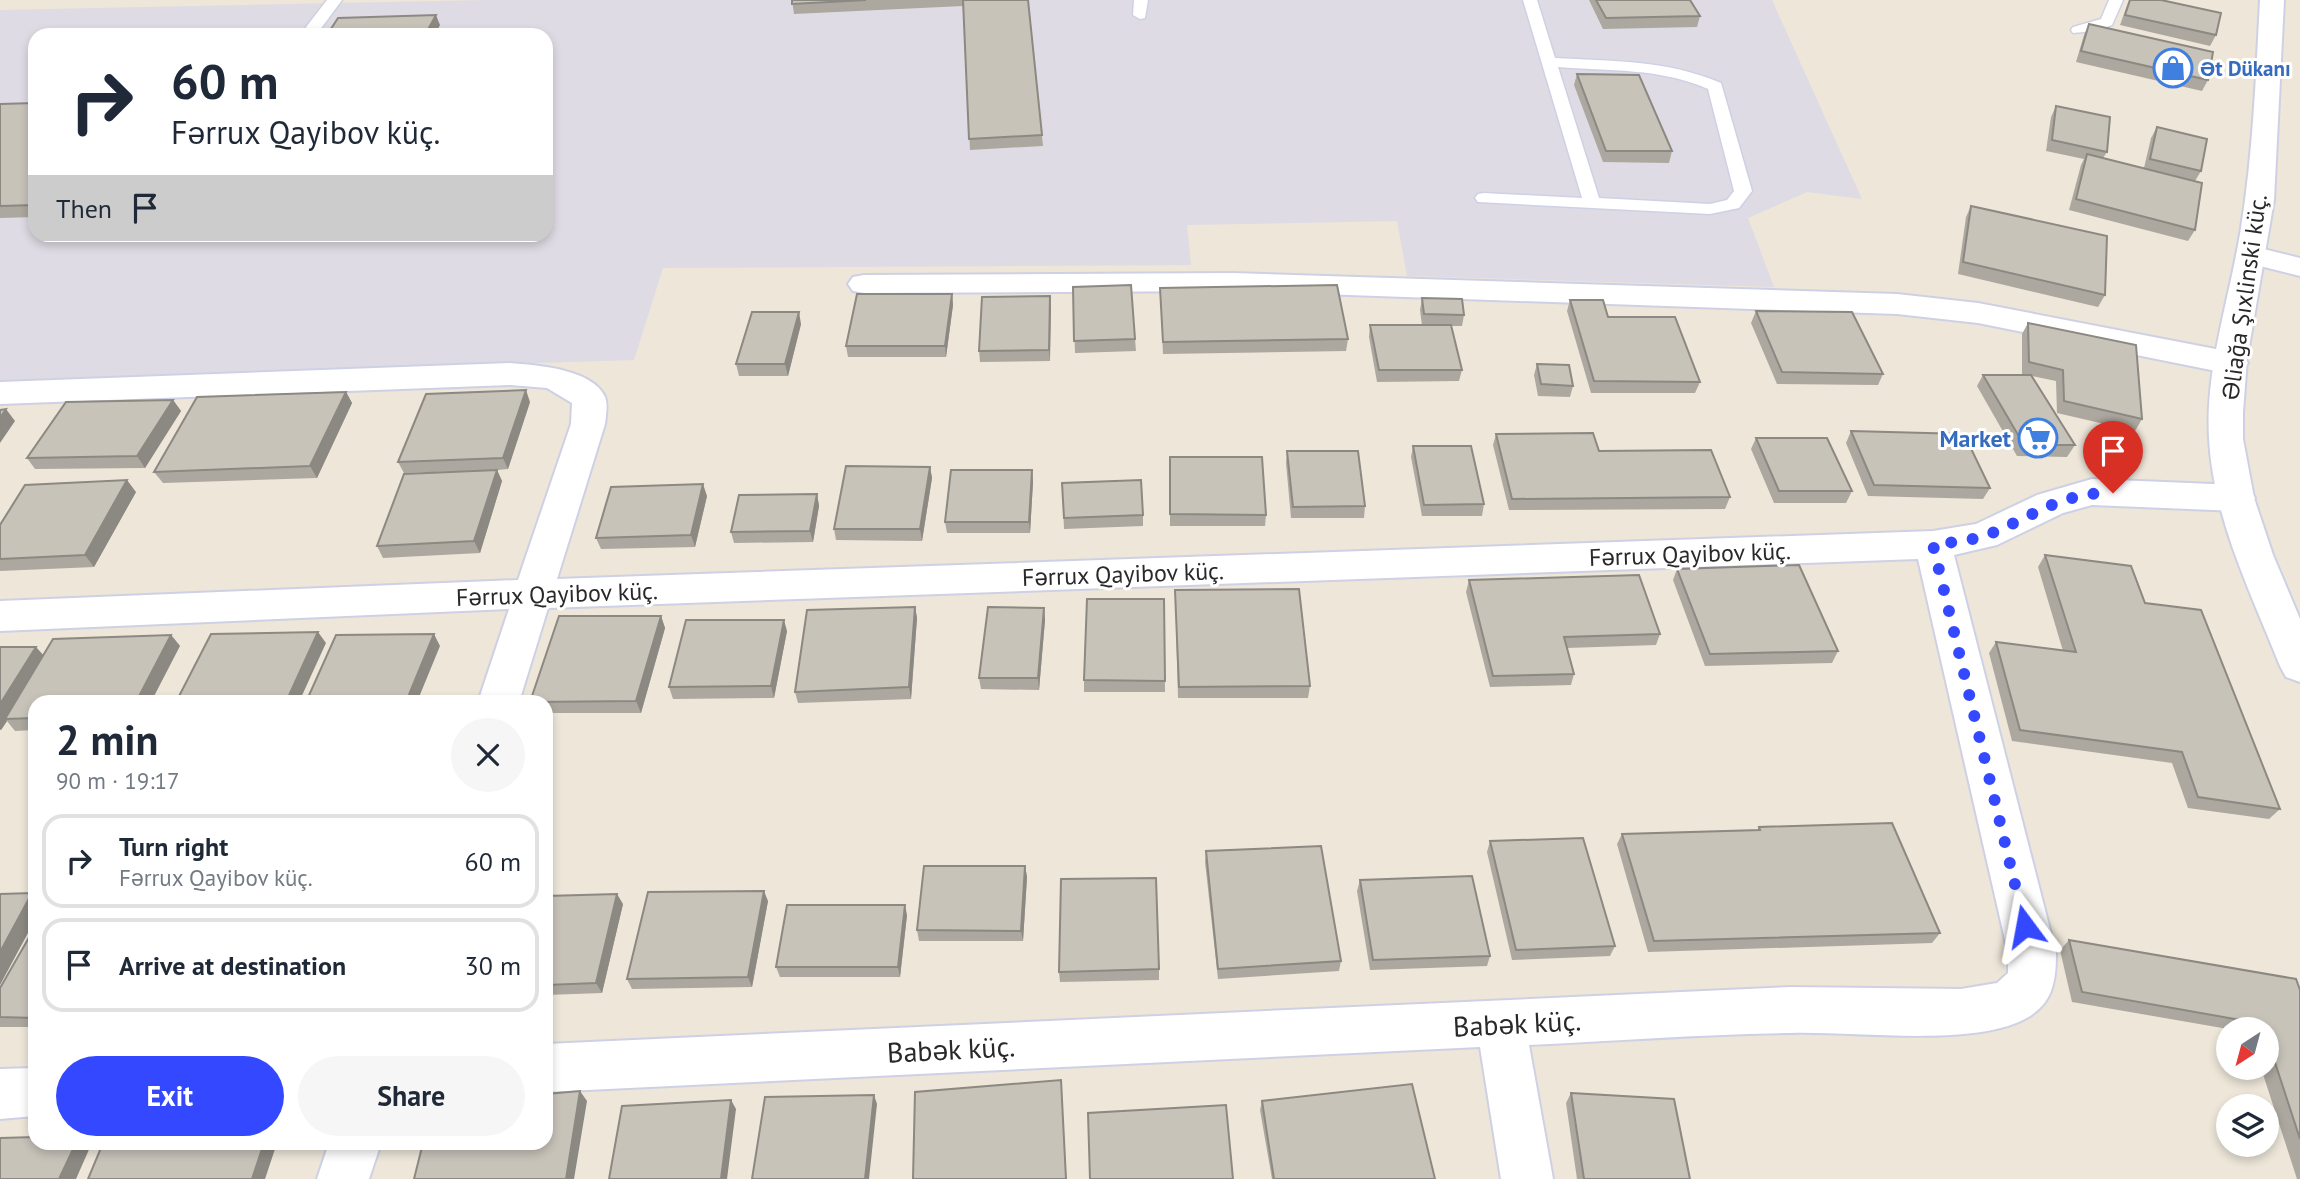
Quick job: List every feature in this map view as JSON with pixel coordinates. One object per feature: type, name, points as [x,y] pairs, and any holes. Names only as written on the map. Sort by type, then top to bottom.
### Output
[{"type":"street","name":"Əliağa Şıxlinski küç.","points":[[2270,0],[2266,135],[2251,254],[2231,363],[2226,438],[2237,498],[2300,666]]},
{"type":"street","points":[[2251,254],[2300,267]]},
{"type":"street","points":[[864,284],[1233,282],[1897,304],[1978,313],[2231,363]]},
{"type":"street","points":[[0,393],[510,374],[551,376],[572,385],[589,399],[587,424],[500,695]]},
{"type":"street","name":"Fərrux Qayibov küç.","points":[[0,616],[533,594],[1933,545],[1984,536],[2050,503],[2092,492],[2237,498]]},
{"type":"street","name":"Babək küç.","points":[[553,1068],[1791,1010],[1961,1012],[2009,1003],[2032,982],[2032,953],[1933,545]]},
{"type":"street","points":[[1501,1024],[1527,1179]]},
{"type":"street","points":[[0,1094],[28,1092]]},
{"type":"street","points":[[343,1179],[353,1150]]},
{"type":"lane","points":[[313,28],[335,0]]},
{"type":"lane","points":[[1530,0],[1592,204]]},
{"type":"lane","points":[[2078,30],[2107,22],[2116,0]]},
{"type":"lane","points":[[1484,198],[1710,209],[1733,204],[1743,191],[1715,86],[1700,78],[1674,72],[1548,62]]},
{"type":"shaded area","points":[[487,0],[1772,0],[1862,199],[1807,192],[1748,218],[1774,287],[1407,276],[1397,221],[1187,225],[1191,265],[663,268],[634,360],[0,380],[0,10]]},
{"type":"building","points":[[792,0],[866,0],[792,4]]},
{"type":"building","points":[[963,0],[1028,0],[1042,135],[969,139]]},
{"type":"building","points":[[1596,0],[1690,0],[1700,16],[1606,18]]},
{"type":"building","points":[[2130,0],[2161,0],[2221,13],[2216,35],[2125,15]]},
{"type":"building","points":[[436,15],[429,28],[332,28],[338,18]]},
{"type":"building","points":[[2089,24],[2213,52],[2208,80],[2081,51]]},
{"type":"building","points":[[1577,74],[1639,75],[1672,151],[1606,151]]},
{"type":"building","points":[[28,103],[28,205],[0,206],[0,104]]},
{"type":"building","points":[[2056,106],[2110,117],[2107,152],[2052,140]]},
{"type":"building","points":[[2157,127],[2207,139],[2201,171],[2150,159]]},
{"type":"building","points":[[2087,154],[2202,183],[2195,230],[2076,199]]},
{"type":"building","points":[[1971,206],[2107,236],[2105,295],[1963,262]]},
{"type":"building","points":[[1131,285],[1135,339],[1074,341],[1073,287]]},
{"type":"building","points":[[1337,285],[1348,339],[1163,342],[1160,288]]},
{"type":"building","points":[[857,294],[952,294],[945,346],[846,346]]},
{"type":"building","points":[[1050,296],[1049,350],[979,351],[982,297]]},
{"type":"building","points":[[1422,298],[1462,299],[1464,315],[1424,314]]},
{"type":"building","points":[[1570,300],[1603,300],[1608,317],[1675,317],[1700,382],[1594,381]]},
{"type":"building","points":[[1756,311],[1852,312],[1883,374],[1782,372]]},
{"type":"building","points":[[752,312],[799,312],[785,364],[736,364]]},
{"type":"building","points":[[2028,323],[2136,345],[2142,419],[2064,401],[2063,370],[2029,362]]},
{"type":"building","points":[[1370,325],[1451,325],[1462,370],[1379,370]]},
{"type":"building","points":[[1537,364],[1569,365],[1573,386],[1541,384]]},
{"type":"building","points":[[1983,375],[2031,375],[2075,445],[2024,445]]},
{"type":"building","points":[[526,390],[503,458],[398,462],[426,394]]},
{"type":"building","points":[[346,392],[310,466],[154,472],[197,397]]},
{"type":"building","points":[[173,400],[137,456],[27,458],[66,402]]},
{"type":"building","points":[[1851,431],[1964,434],[1990,488],[1874,485]]},
{"type":"building","points":[[1593,433],[1599,451],[1711,450],[1730,497],[1512,499],[1496,434]]},
{"type":"building","points":[[1756,438],[1827,438],[1852,491],[1779,491]]},
{"type":"building","points":[[1413,446],[1471,446],[1484,504],[1424,505]]},
{"type":"building","points":[[1287,451],[1358,451],[1365,506],[1293,507]]},
{"type":"building","points":[[1170,457],[1262,457],[1266,515],[1170,514]]},
{"type":"building","points":[[846,466],[930,467],[920,529],[834,529]]},
{"type":"building","points":[[497,470],[474,541],[377,546],[404,474]]},
{"type":"building","points":[[951,470],[1032,470],[1029,522],[945,522]]},
{"type":"building","points":[[127,480],[85,555],[0,559],[0,525],[25,485]]},
{"type":"building","points":[[1141,480],[1143,515],[1064,518],[1062,483]]},
{"type":"building","points":[[703,484],[691,535],[596,538],[611,487]]},
{"type":"building","points":[[817,494],[810,531],[731,532],[739,495]]},
{"type":"building","points":[[2045,555],[2131,566],[2145,603],[2201,610],[2280,809],[2198,797],[2182,752],[2020,730],[1996,642],[2076,652]]},
{"type":"building","points":[[1799,565],[1838,651],[1710,654],[1677,569]]},
{"type":"building","points":[[1639,575],[1660,634],[1564,637],[1574,674],[1493,676],[1469,580]]},
{"type":"building","points":[[1299,589],[1310,686],[1179,687],[1175,590]]},
{"type":"building","points":[[1087,599],[1164,599],[1165,681],[1084,680]]},
{"type":"building","points":[[915,607],[909,687],[795,692],[807,610]]},
{"type":"building","points":[[988,607],[1044,608],[1038,678],[979,678]]},
{"type":"building","points":[[559,616],[661,616],[636,701],[553,702],[553,695],[532,695]]},
{"type":"building","points":[[686,620],[784,620],[771,686],[669,687]]},
{"type":"building","points":[[318,632],[289,695],[180,695],[211,634]]},
{"type":"building","points":[[434,634],[409,695],[309,695],[336,635]]},
{"type":"building","points":[[171,635],[140,695],[28,695],[28,718],[5,719],[53,639]]},
{"type":"building","points":[[0,647],[36,647],[0,704]]},
{"type":"building","points":[[1892,823],[1940,933],[1654,941],[1622,834],[1760,830],[1759,827]]},
{"type":"building","points":[[1583,838],[1615,946],[1516,950],[1490,841]]},
{"type":"building","points":[[1321,846],[1341,961],[1218,969],[1206,851]]},
{"type":"building","points":[[924,866],[1025,866],[1021,931],[917,930]]},
{"type":"building","points":[[1472,876],[1490,956],[1373,960],[1360,880]]},
{"type":"building","points":[[1156,878],[1159,969],[1059,972],[1061,879]]},
{"type":"building","points":[[764,891],[748,977],[627,979],[648,892]]},
{"type":"building","points":[[28,893],[28,900],[0,952],[0,894]]},
{"type":"building","points":[[617,894],[596,983],[553,985],[553,896]]},
{"type":"building","points":[[787,905],[905,905],[898,967],[776,967]]},
{"type":"building","points":[[28,939],[28,1018],[0,1017],[0,988]]},
{"type":"building","points":[[2069,940],[2296,979],[2300,990],[2300,1139],[2279,1075],[2279,1017],[2223,1017],[2082,992]]},
{"type":"building","points":[[1061,1080],[1066,1179],[913,1179],[915,1092]]},
{"type":"building","points":[[1412,1084],[1435,1179],[1274,1179],[1262,1101]]},
{"type":"building","points":[[580,1091],[566,1179],[414,1179],[421,1150],[553,1150],[553,1093]]},
{"type":"building","points":[[1571,1093],[1674,1099],[1690,1179],[1584,1179]]},
{"type":"building","points":[[874,1095],[865,1179],[752,1179],[765,1097]]},
{"type":"building","points":[[731,1100],[721,1179],[609,1179],[622,1106]]},
{"type":"building","points":[[1226,1105],[1233,1179],[1090,1179],[1088,1113]]},
{"type":"building","points":[[28,1137],[28,1150],[73,1150],[59,1179],[0,1179],[0,1138]]},
{"type":"building","points":[[100,1150],[262,1150],[252,1179],[88,1179]]},
{"type":"place","name":"Ət Dükanı","points":[[2173,68]]},
{"type":"place","name":"Market","points":[[2038,438]]},
{"type":"route","points":[[2025,926],[1933,545],[1984,536],[2050,503],[2092,492],[2113,493]]}]
